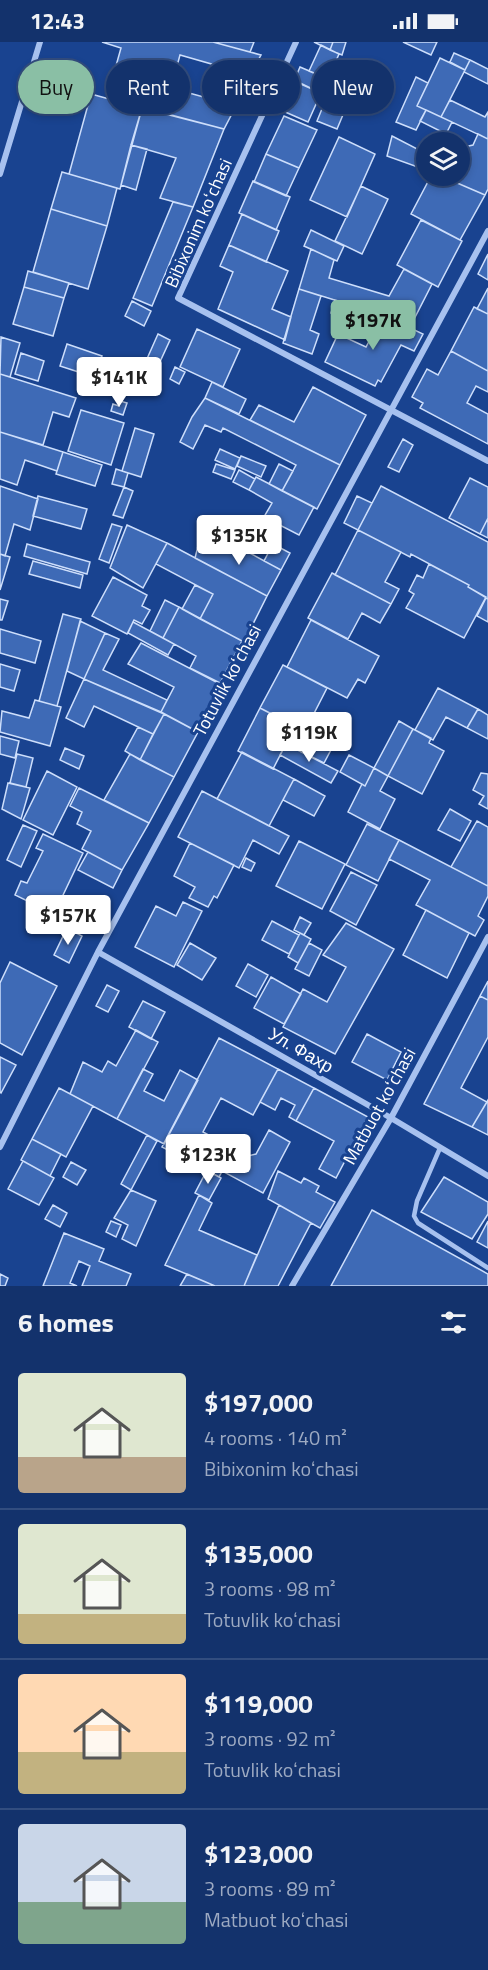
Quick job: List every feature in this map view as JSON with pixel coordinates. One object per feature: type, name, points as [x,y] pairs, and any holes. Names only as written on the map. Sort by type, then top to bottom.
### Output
[{"type":"street","points":[[0,174],[40,42]]},
{"type":"street","name":"Bibixonim koʻchasi","points":[[296,42],[178,298],[391,409]]},
{"type":"street","name":"Totuvlik koʻchasi","points":[[0,1147],[98,952],[488,231]]},
{"type":"street","points":[[391,409],[488,461]]},
{"type":"street","name":"Matbuot koʻchasi","points":[[292,1286],[391,1118],[488,937]]},
{"type":"street","name":"Ул. Фахр","points":[[98,952],[391,1118],[488,1176]]},
{"type":"lane","points":[[440,1148],[417,1201],[414,1216],[418,1223],[488,1268]]},
{"type":"building","points":[[102,42],[213,42],[261,55],[258,60],[202,61],[180,55],[179,60],[118,60],[121,48]]},
{"type":"building","points":[[213,42],[254,42],[250,52]]},
{"type":"building","points":[[314,42],[333,42],[330,50]]},
{"type":"building","points":[[333,42],[346,42],[342,55],[330,50]]},
{"type":"building","points":[[403,42],[437,42],[431,55]]},
{"type":"building","points":[[321,45],[339,54],[336,60],[314,60]]},
{"type":"building","points":[[454,53],[470,60],[465,70],[450,62]]},
{"type":"building","points":[[440,58],[465,70],[441,117],[417,106]]},
{"type":"building","points":[[470,60],[488,69],[488,84],[464,72]]},
{"type":"building","points":[[300,67],[312,72],[312,89],[300,84]]},
{"type":"building","points":[[416,77],[428,83],[417,106],[426,110],[416,130],[396,122]]},
{"type":"building","points":[[300,83],[312,89],[312,113],[308,122],[290,114],[300,114]]},
{"type":"building","points":[[190,93],[202,97],[202,114],[232,114],[224,129],[167,114],[190,114]]},
{"type":"building","points":[[94,95],[106,98],[106,114],[140,114],[120,189],[69,174],[86,114],[94,114]]},
{"type":"building","points":[[450,100],[485,117],[488,112],[488,139],[441,117]]},
{"type":"building","points":[[426,110],[452,122],[447,132],[442,132],[420,121]]},
{"type":"building","points":[[140,114],[165,114],[224,129],[193,207],[160,198],[176,158],[131,145]]},
{"type":"building","points":[[320,114],[343,114],[337,129],[317,121]]},
{"type":"building","points":[[284,116],[317,130],[299,168],[266,154]]},
{"type":"building","points":[[478,134],[488,139],[488,189],[485,195],[464,186],[470,186],[470,146],[473,145]]},
{"type":"building","points":[[392,136],[416,148],[416,166],[387,156]]},
{"type":"building","points":[[339,137],[375,154],[347,217],[310,200]]},
{"type":"building","points":[[131,145],[147,149],[136,190],[121,185]]},
{"type":"building","points":[[266,154],[299,168],[286,196],[254,182]]},
{"type":"building","points":[[62,172],[117,188],[107,226],[51,209]]},
{"type":"building","points":[[253,181],[290,197],[276,230],[239,213]]},
{"type":"building","points":[[361,186],[388,199],[362,254],[335,241]]},
{"type":"building","points":[[426,186],[464,186],[485,195],[460,240],[411,214]]},
{"type":"building","points":[[173,202],[193,207],[152,306],[133,298]]},
{"type":"building","points":[[51,209],[107,226],[88,289],[33,272]]},
{"type":"building","points":[[242,214],[279,231],[266,262],[229,245]]},
{"type":"building","points":[[421,220],[462,241],[438,287],[397,265]]},
{"type":"building","points":[[311,230],[344,246],[337,261],[304,246]]},
{"type":"building","points":[[229,245],[288,271],[272,309],[291,317],[285,340],[218,309],[233,272],[220,266]]},
{"type":"building","points":[[311,249],[334,260],[329,278],[389,296],[404,269],[432,284],[410,327],[383,315],[299,289]]},
{"type":"building","points":[[488,254],[488,280],[478,274]]},
{"type":"building","points":[[28,271],[69,283],[64,298],[24,287]]},
{"type":"building","points":[[24,287],[64,298],[53,336],[13,324]]},
{"type":"building","points":[[488,288],[488,314],[477,309]]},
{"type":"building","points":[[299,289],[321,296],[310,330],[319,334],[312,354],[283,343]]},
{"type":"building","points":[[335,300],[364,309],[360,322],[331,313]]},
{"type":"building","points":[[132,301],[151,311],[144,326],[125,316]]},
{"type":"building","points":[[474,307],[488,314],[488,371],[451,351]]},
{"type":"building","points":[[383,315],[423,334],[414,351],[401,345],[381,382],[378,380],[375,386],[325,362],[338,334],[366,347]]},
{"type":"building","points":[[197,329],[240,349],[223,387],[180,367]]},
{"type":"building","points":[[158,334],[170,340],[158,366],[146,361]]},
{"type":"building","points":[[1,337],[20,343],[10,377],[0,374]]},
{"type":"building","points":[[67,344],[102,356],[94,377],[60,366]]},
{"type":"building","points":[[451,351],[488,371],[488,392],[476,386],[467,403],[488,414],[488,444],[420,408],[423,403],[412,397],[427,369],[438,375]]},
{"type":"building","points":[[21,353],[44,361],[38,381],[15,374]]},
{"type":"building","points":[[117,366],[135,374],[129,388],[111,380]]},
{"type":"building","points":[[175,367],[185,372],[179,384],[170,379]]},
{"type":"building","points":[[0,374],[76,398],[69,417],[53,412],[43,445],[0,432]]},
{"type":"building","points":[[212,382],[246,399],[239,414],[205,398]]},
{"type":"building","points":[[313,387],[366,415],[340,465],[250,420],[259,405],[294,422]]},
{"type":"building","points":[[205,398],[340,465],[317,509],[282,491],[296,465],[223,428],[221,432],[205,425],[193,449],[180,442],[192,417]]},
{"type":"building","points":[[120,401],[127,403],[123,415],[111,411],[113,404],[119,406]]},
{"type":"building","points":[[81,410],[124,423],[111,465],[68,451]]},
{"type":"building","points":[[135,428],[154,434],[141,477],[122,471]]},
{"type":"building","points":[[0,432],[63,452],[57,471],[25,460],[17,485],[0,479]]},
{"type":"building","points":[[403,439],[413,445],[399,472],[388,467]]},
{"type":"building","points":[[220,449],[240,458],[235,469],[215,460]]},
{"type":"building","points":[[63,452],[102,465],[95,486],[56,474]]},
{"type":"building","points":[[241,456],[266,466],[261,477],[237,466]]},
{"type":"building","points":[[216,464],[235,470],[231,479],[213,472]]},
{"type":"building","points":[[279,464],[293,471],[282,491],[269,484]]},
{"type":"building","points":[[116,469],[128,473],[124,487],[112,484]]},
{"type":"building","points":[[239,470],[255,479],[249,490],[233,482]]},
{"type":"building","points":[[256,477],[314,507],[299,535],[264,517],[272,503],[249,490]]},
{"type":"building","points":[[470,478],[488,487],[488,518],[480,534],[449,518]]},
{"type":"building","points":[[0,486],[38,499],[30,530],[14,524],[5,556],[0,554]]},
{"type":"building","points":[[381,486],[488,542],[488,599],[468,587],[469,585],[411,554],[410,557],[358,530]]},
{"type":"building","points":[[124,487],[133,491],[123,518],[113,515]]},
{"type":"building","points":[[38,496],[87,509],[81,529],[33,516]]},
{"type":"building","points":[[357,496],[372,503],[358,530],[344,523]]},
{"type":"building","points":[[488,518],[488,538],[480,534]]},
{"type":"building","points":[[112,524],[122,527],[109,563],[99,559]]},
{"type":"building","points":[[127,525],[167,543],[143,588],[110,568]]},
{"type":"building","points":[[358,530],[401,552],[385,582],[399,589],[391,604],[335,575]]},
{"type":"building","points":[[200,538],[229,553],[233,544],[281,570],[267,596],[195,558]]},
{"type":"building","points":[[167,543],[267,596],[244,642],[200,619],[213,594],[156,564]]},
{"type":"building","points":[[27,544],[90,562],[87,574],[24,556]]},
{"type":"building","points":[[273,544],[290,553],[281,570],[264,561]]},
{"type":"building","points":[[0,554],[10,557],[0,590]]},
{"type":"building","points":[[33,561],[83,575],[80,588],[29,574]]},
{"type":"building","points":[[429,564],[469,585],[468,587],[486,597],[464,638],[406,608],[414,594],[409,591],[417,575],[423,578]]},
{"type":"building","points":[[332,573],[391,604],[380,623],[362,613],[348,639],[308,618]]},
{"type":"building","points":[[113,577],[147,595],[142,606],[150,610],[142,624],[134,620],[127,634],[92,616]]},
{"type":"building","points":[[195,585],[213,594],[200,619],[182,609]]},
{"type":"building","points":[[486,598],[488,599],[488,622],[477,616]]},
{"type":"building","points":[[0,599],[8,601],[2,620],[0,620]]},
{"type":"building","points":[[165,600],[179,607],[163,638],[150,631]]},
{"type":"building","points":[[179,607],[242,641],[220,683],[190,668],[196,656],[163,638]]},
{"type":"building","points":[[63,614],[81,619],[57,706],[39,701]]},
{"type":"building","points":[[311,620],[379,656],[365,683],[358,679],[347,698],[287,667]]},
{"type":"building","points":[[80,621],[105,633],[84,679],[67,671]]},
{"type":"building","points":[[133,622],[174,644],[168,655],[128,633]]},
{"type":"building","points":[[0,629],[41,641],[35,663],[0,653]]},
{"type":"building","points":[[105,633],[119,639],[103,670],[167,700],[161,712],[84,679]]},
{"type":"building","points":[[141,643],[222,685],[198,732],[161,712],[174,687],[128,664]]},
{"type":"building","points":[[0,664],[20,670],[14,691],[0,687]]},
{"type":"building","points":[[283,665],[327,688],[305,731],[260,708]]},
{"type":"building","points":[[84,679],[164,714],[153,734],[94,706],[84,727],[66,718]]},
{"type":"building","points":[[438,688],[478,709],[467,728],[446,717],[433,740],[415,730]]},
{"type":"building","points":[[35,700],[61,707],[50,746],[0,732],[2,711],[29,718]]},
{"type":"building","points":[[260,708],[333,746],[324,763],[286,744],[273,769],[238,751]]},
{"type":"building","points":[[478,709],[488,715],[488,739],[467,728]]},
{"type":"building","points":[[164,714],[198,732],[174,777],[140,760]]},
{"type":"building","points":[[399,721],[413,729],[388,776],[374,768]]},
{"type":"building","points":[[138,727],[153,734],[140,760],[125,751]]},
{"type":"building","points":[[413,729],[431,738],[429,743],[444,751],[422,794],[388,776]]},
{"type":"building","points":[[0,736],[19,741],[15,758],[0,754]]},
{"type":"building","points":[[286,744],[338,771],[331,783],[280,755]]},
{"type":"building","points":[[65,748],[84,756],[79,769],[60,760]]},
{"type":"building","points":[[242,752],[294,779],[269,826],[217,799]]},
{"type":"building","points":[[17,754],[33,758],[26,787],[10,783]]},
{"type":"building","points":[[130,754],[174,777],[149,823],[104,800]]},
{"type":"building","points":[[349,755],[374,768],[365,786],[340,772]]},
{"type":"building","points":[[374,768],[388,776],[380,791],[395,799],[380,829],[348,812],[362,784],[365,786]]},
{"type":"building","points":[[47,771],[77,787],[53,835],[23,820]]},
{"type":"building","points":[[481,773],[488,774],[488,809],[479,804],[484,796],[473,790]]},
{"type":"building","points":[[294,779],[325,796],[314,816],[283,800]]},
{"type":"building","points":[[8,783],[30,788],[21,819],[2,809]]},
{"type":"building","points":[[79,788],[149,823],[122,870],[82,849],[91,831],[77,824],[82,812],[70,806]]},
{"type":"building","points":[[202,791],[289,836],[279,854],[253,840],[239,868],[178,837]]},
{"type":"building","points":[[450,809],[471,821],[460,841],[438,830]]},
{"type":"building","points":[[477,821],[488,827],[488,886],[451,867]]},
{"type":"building","points":[[367,824],[399,840],[378,881],[346,865]]},
{"type":"building","points":[[23,825],[37,831],[21,867],[7,860]]},
{"type":"building","points":[[43,834],[83,853],[54,914],[15,895],[21,881],[27,883],[43,851],[36,848]]},
{"type":"building","points":[[399,840],[488,886],[488,896],[478,916],[484,920],[475,936],[416,905],[430,880],[389,859]]},
{"type":"building","points":[[299,841],[345,864],[322,909],[276,886]]},
{"type":"building","points":[[190,843],[234,865],[217,898],[214,896],[208,907],[189,898],[195,887],[174,876]]},
{"type":"building","points":[[88,852],[122,870],[113,888],[78,870]]},
{"type":"building","points":[[246,858],[255,863],[251,871],[242,867]]},
{"type":"building","points":[[351,872],[377,885],[356,925],[330,911]]},
{"type":"building","points":[[63,902],[95,919],[88,932],[56,915]]},
{"type":"building","points":[[183,902],[202,911],[174,967],[135,947],[156,906],[176,916]]},
{"type":"building","points":[[426,910],[469,933],[447,978],[403,955]]},
{"type":"building","points":[[300,917],[311,923],[304,935],[294,930]]},
{"type":"building","points":[[272,921],[299,935],[289,954],[262,940]]},
{"type":"building","points":[[346,923],[394,949],[335,1054],[283,1027],[303,989],[327,1002],[346,967],[323,955]]},
{"type":"building","points":[[67,928],[82,936],[69,963],[54,955]]},
{"type":"building","points":[[300,933],[311,939],[298,963],[288,957]]},
{"type":"building","points":[[190,943],[216,958],[202,980],[177,965]]},
{"type":"building","points":[[309,943],[322,950],[309,976],[295,969]]},
{"type":"building","points":[[10,962],[57,986],[22,1055],[0,1043],[0,983]]},
{"type":"building","points":[[248,964],[268,975],[256,997],[236,986]]},
{"type":"building","points":[[271,977],[301,994],[284,1024],[254,1008]]},
{"type":"building","points":[[488,981],[488,1000],[480,996]]},
{"type":"building","points":[[107,985],[119,991],[108,1012],[96,1006]]},
{"type":"building","points":[[480,996],[488,1000],[488,1037],[461,1088],[487,1102],[472,1127],[424,1104]]},
{"type":"building","points":[[143,1001],[165,1012],[151,1039],[129,1027]]},
{"type":"building","points":[[136,1030],[158,1042],[117,1119],[70,1094],[83,1062],[102,1072],[108,1061],[116,1066]]},
{"type":"building","points":[[367,1034],[401,1052],[387,1080],[352,1062]]},
{"type":"building","points":[[219,1038],[278,1069],[253,1115],[221,1098],[203,1132],[234,1149],[219,1177],[162,1147]]},
{"type":"building","points":[[0,1057],[16,1065],[1,1093],[0,1092]]},
{"type":"building","points":[[143,1069],[153,1074],[144,1091],[164,1101],[180,1070],[198,1080],[164,1144],[117,1119]]},
{"type":"building","points":[[278,1069],[314,1088],[296,1121],[289,1117],[295,1105],[281,1098],[275,1110],[260,1102]]},
{"type":"building","points":[[59,1088],[93,1106],[66,1157],[32,1139]]},
{"type":"building","points":[[314,1088],[368,1117],[336,1178],[319,1169],[334,1141],[296,1121]]},
{"type":"building","points":[[488,1100],[488,1135],[472,1127]]},
{"type":"building","points":[[269,1130],[290,1142],[263,1193],[222,1171],[234,1149],[248,1156],[256,1154]]},
{"type":"building","points":[[147,1135],[157,1141],[131,1190],[121,1184]]},
{"type":"building","points":[[32,1139],[61,1154],[50,1176],[21,1160]]},
{"type":"building","points":[[23,1161],[54,1178],[39,1205],[8,1189]]},
{"type":"building","points":[[71,1162],[86,1170],[77,1185],[63,1177]]},
{"type":"building","points":[[207,1170],[221,1178],[209,1200],[195,1193]]},
{"type":"building","points":[[278,1171],[301,1183],[304,1178],[319,1186],[316,1192],[335,1202],[320,1228],[268,1199]]},
{"type":"building","points":[[444,1177],[488,1202],[488,1214],[472,1239],[421,1212]]},
{"type":"building","points":[[131,1190],[156,1201],[136,1246],[122,1239],[128,1225],[114,1218]]},
{"type":"building","points":[[199,1195],[212,1203],[199,1230],[257,1255],[244,1286],[215,1286],[165,1265]]},
{"type":"building","points":[[53,1205],[67,1213],[60,1227],[45,1219]]},
{"type":"building","points":[[279,1205],[311,1223],[278,1286],[244,1286]]},
{"type":"building","points":[[372,1210],[488,1274],[488,1286],[331,1286]]},
{"type":"building","points":[[111,1221],[121,1225],[116,1237],[106,1232]]},
{"type":"building","points":[[488,1221],[488,1248],[477,1242]]},
{"type":"building","points":[[64,1233],[104,1249],[99,1261],[131,1274],[126,1286],[82,1286],[90,1266],[79,1261],[70,1283],[77,1286],[43,1286]]},
{"type":"building","points":[[0,1274],[8,1278],[5,1286],[0,1286]]},
{"type":"building","points":[[187,1274],[215,1286],[180,1286]]}]
